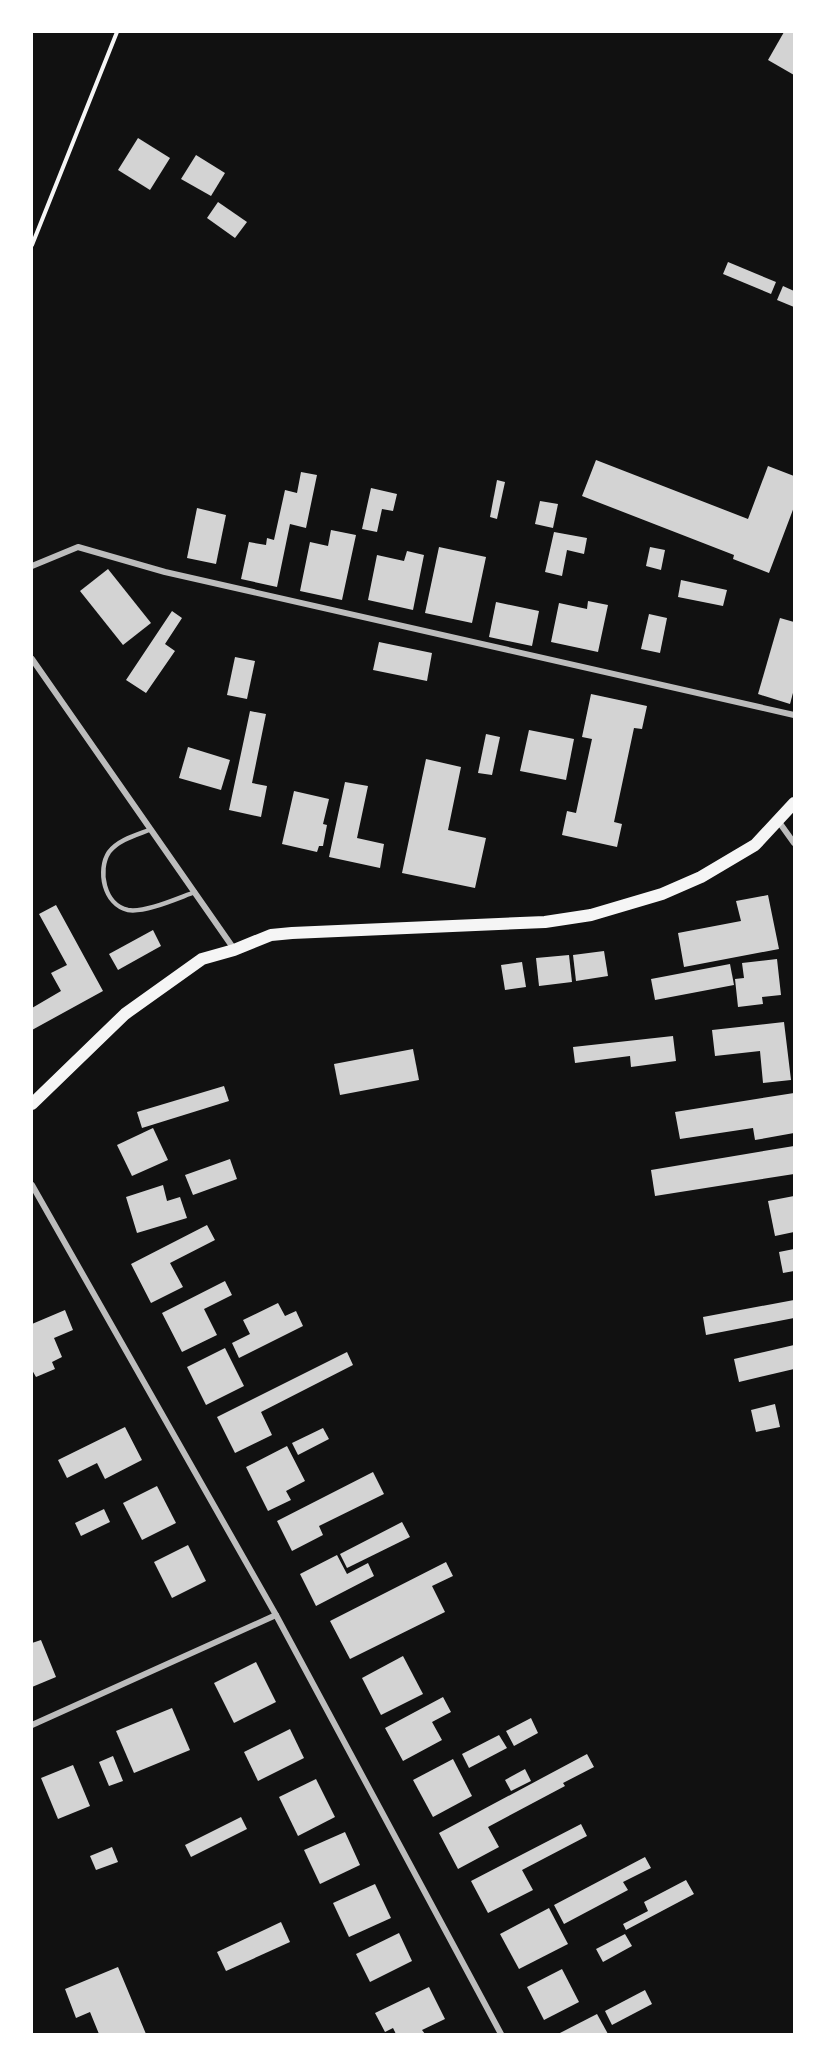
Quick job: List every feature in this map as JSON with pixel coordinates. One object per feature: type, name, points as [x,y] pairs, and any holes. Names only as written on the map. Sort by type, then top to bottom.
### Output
[{"type":"main road","points":[[32,1104],[125,1014],[202,959],[234,950],[272,935],[545,922],[591,915],[662,894],[701,877],[755,845],[795,803]]},
{"type":"street","points":[[32,566],[78,548],[165,572],[795,715]]},
{"type":"street","points":[[32,659],[234,950]]},
{"type":"street","points":[[778,822],[795,843]]},
{"type":"street","points":[[32,1185],[276,1615],[501,2034]]},
{"type":"street","points":[[32,1725],[276,1615]]},
{"type":"lane","points":[[149,830],[119,843],[109,852],[104,865],[104,879],[113,901],[126,910],[138,910],[195,892]]},
{"type":"path","points":[[32,244],[117,32]]},
{"type":"building","points":[[784,32],[794,32],[794,75],[768,60]]},
{"type":"building","points":[[138,138],[170,158],[150,190],[118,170]]},
{"type":"building","points":[[196,155],[225,173],[211,196],[181,179]]},
{"type":"building","points":[[218,202],[247,222],[235,238],[207,218]]},
{"type":"building","points":[[728,262],[776,282],[771,294],[723,274]]},
{"type":"building","points":[[783,286],[794,291],[794,307],[777,300]]},
{"type":"building","points":[[596,460],[748,519],[768,466],[794,476],[794,507],[769,573],[733,559],[734,555],[582,496]]},
{"type":"building","points":[[301,472],[317,475],[306,528],[290,524],[277,587],[241,579],[249,542],[266,545],[267,538],[274,540],[285,490],[297,493]]},
{"type":"building","points":[[497,480],[505,482],[497,519],[490,517]]},
{"type":"building","points":[[371,488],[397,494],[393,511],[382,509],[377,532],[362,529]]},
{"type":"building","points":[[540,501],[558,504],[553,528],[535,524]]},
{"type":"building","points":[[197,508],[226,515],[216,564],[187,558]]},
{"type":"building","points":[[331,530],[356,535],[342,600],[300,591],[310,542],[328,546]]},
{"type":"building","points":[[554,532],[587,538],[584,554],[567,550],[562,576],[545,572]]},
{"type":"building","points":[[439,547],[486,557],[472,623],[425,613]]},
{"type":"building","points":[[650,547],[665,550],[661,570],[646,566]]},
{"type":"building","points":[[407,551],[424,555],[413,610],[368,600],[377,555],[404,561]]},
{"type":"building","points":[[108,569],[151,623],[123,645],[80,591]]},
{"type":"building","points":[[681,580],[727,590],[723,606],[678,597]]},
{"type":"building","points":[[588,601],[608,605],[598,652],[551,642],[559,603],[587,609]]},
{"type":"building","points":[[496,602],[539,611],[532,646],[489,637]]},
{"type":"building","points":[[172,611],[182,618],[165,644],[175,651],[146,693],[126,680]]},
{"type":"building","points":[[649,614],[667,618],[660,653],[641,649]]},
{"type":"building","points":[[780,618],[794,622],[794,689],[790,704],[758,694]]},
{"type":"building","points":[[379,642],[432,653],[427,681],[373,670]]},
{"type":"building","points":[[235,657],[255,661],[247,699],[227,695]]},
{"type":"building","points":[[591,694],[647,706],[642,729],[634,728],[614,822],[622,824],[617,847],[562,835],[567,811],[576,813],[592,739],[582,737]]},
{"type":"building","points":[[250,711],[266,714],[252,783],[267,786],[261,817],[229,810]]},
{"type":"building","points":[[529,730],[574,739],[566,780],[520,771]]},
{"type":"building","points":[[486,734],[500,737],[492,775],[478,773]]},
{"type":"building","points":[[188,747],[230,760],[221,790],[179,778]]},
{"type":"building","points":[[426,759],[461,767],[448,830],[486,838],[475,888],[402,873]]},
{"type":"building","points":[[345,782],[368,786],[357,838],[384,844],[380,868],[329,857]]},
{"type":"building","points":[[294,791],[329,799],[323,824],[327,825],[323,846],[319,846],[317,852],[282,844]]},
{"type":"building","points":[[768,895],[779,949],[684,967],[678,933],[741,921],[736,901]]},
{"type":"building","points":[[56,905],[103,991],[32,1030],[32,1008],[61,991],[51,973],[67,965],[39,914]]},
{"type":"building","points":[[153,930],[161,946],[118,970],[109,954]]},
{"type":"building","points":[[604,951],[608,976],[576,981],[573,955]]},
{"type":"building","points":[[569,955],[572,982],[539,986],[536,958]]},
{"type":"building","points":[[777,959],[781,995],[762,997],[763,1004],[738,1007],[735,979],[744,978],[742,963]]},
{"type":"building","points":[[522,962],[526,987],[505,990],[501,965]]},
{"type":"building","points":[[730,964],[734,985],[655,1000],[651,979]]},
{"type":"building","points":[[784,1022],[791,1080],[763,1083],[760,1051],[715,1056],[712,1030]]},
{"type":"building","points":[[673,1036],[676,1061],[631,1067],[630,1056],[575,1063],[573,1047]]},
{"type":"building","points":[[413,1049],[419,1080],[340,1095],[334,1064]]},
{"type":"building","points":[[224,1086],[229,1101],[142,1128],[137,1112]]},
{"type":"building","points":[[794,1093],[794,1133],[755,1140],[753,1128],[680,1139],[675,1112]]},
{"type":"building","points":[[153,1128],[168,1160],[132,1176],[117,1145]]},
{"type":"building","points":[[794,1146],[794,1174],[655,1196],[651,1170]]},
{"type":"building","points":[[230,1159],[237,1179],[193,1195],[185,1175]]},
{"type":"building","points":[[163,1185],[167,1201],[180,1197],[187,1218],[137,1233],[126,1197]]},
{"type":"building","points":[[794,1196],[794,1232],[775,1236],[768,1201]]},
{"type":"building","points":[[207,1225],[215,1240],[170,1263],[183,1287],[151,1303],[131,1264]]},
{"type":"building","points":[[794,1249],[794,1271],[783,1273],[779,1252]]},
{"type":"building","points":[[225,1281],[232,1295],[204,1309],[217,1335],[182,1352],[162,1313]]},
{"type":"building","points":[[794,1300],[794,1318],[706,1335],[703,1317]]},
{"type":"building","points":[[278,1303],[285,1316],[296,1311],[303,1326],[239,1358],[232,1343],[250,1334],[243,1320]]},
{"type":"building","points":[[65,1310],[73,1330],[54,1338],[62,1357],[52,1362],[55,1369],[36,1377],[32,1370],[32,1324]]},
{"type":"building","points":[[794,1345],[794,1369],[739,1382],[734,1359]]},
{"type":"building","points":[[225,1348],[244,1386],[206,1405],[187,1367]]},
{"type":"building","points":[[347,1352],[353,1365],[261,1412],[272,1435],[235,1453],[217,1417]]},
{"type":"building","points":[[775,1404],[780,1427],[756,1432],[751,1410]]},
{"type":"building","points":[[125,1427],[142,1460],[105,1479],[97,1463],[67,1478],[58,1460]]},
{"type":"building","points":[[323,1428],[329,1439],[298,1455],[292,1443]]},
{"type":"building","points":[[287,1446],[305,1481],[286,1491],[291,1500],[268,1511],[246,1467]]},
{"type":"building","points":[[373,1472],[384,1494],[319,1526],[323,1535],[292,1551],[277,1521]]},
{"type":"building","points":[[157,1486],[176,1523],[142,1540],[123,1503]]},
{"type":"building","points":[[104,1509],[110,1522],[81,1536],[75,1523]]},
{"type":"building","points":[[402,1522],[410,1537],[347,1568],[340,1554]]},
{"type":"building","points":[[188,1545],[206,1581],[172,1598],[154,1562]]},
{"type":"building","points":[[337,1555],[347,1574],[368,1563],[374,1576],[316,1606],[300,1574]]},
{"type":"building","points":[[446,1562],[453,1576],[432,1586],[445,1612],[350,1659],[330,1621]]},
{"type":"building","points":[[41,1640],[56,1677],[32,1687],[32,1643]]},
{"type":"building","points":[[403,1656],[423,1694],[381,1715],[362,1678]]},
{"type":"building","points":[[256,1662],[276,1702],[234,1723],[214,1683]]},
{"type":"building","points":[[443,1697],[451,1712],[432,1722],[442,1740],[403,1761],[385,1728]]},
{"type":"building","points":[[172,1708],[190,1750],[134,1773],[116,1731]]},
{"type":"building","points":[[531,1718],[538,1733],[514,1746],[506,1731]]},
{"type":"building","points":[[290,1729],[304,1758],[258,1781],[244,1752]]},
{"type":"building","points":[[499,1735],[507,1748],[469,1768],[462,1754]]},
{"type":"building","points":[[587,1754],[594,1767],[563,1783],[565,1786],[488,1827],[499,1847],[458,1869],[439,1833]]},
{"type":"building","points":[[113,1756],[123,1781],[109,1786],[99,1762]]},
{"type":"building","points":[[453,1759],[472,1796],[433,1817],[413,1780]]},
{"type":"building","points":[[73,1765],[90,1806],[58,1819],[41,1778]]},
{"type":"building","points":[[525,1769],[531,1781],[511,1791],[505,1780]]},
{"type":"building","points":[[316,1779],[335,1817],[298,1836],[279,1797]]},
{"type":"building","points":[[241,1817],[247,1829],[191,1857],[185,1845]]},
{"type":"building","points":[[581,1824],[587,1836],[522,1870],[533,1890],[488,1913],[471,1881]]},
{"type":"building","points":[[345,1832],[360,1865],[320,1884],[304,1850]]},
{"type":"building","points":[[112,1847],[118,1862],[96,1870],[90,1856]]},
{"type":"building","points":[[645,1857],[651,1868],[623,1882],[628,1890],[564,1924],[554,1905]]},
{"type":"building","points":[[686,1880],[694,1894],[626,1930],[623,1924],[648,1911],[644,1902]]},
{"type":"building","points":[[375,1884],[391,1918],[349,1937],[333,1903]]},
{"type":"building","points":[[549,1908],[568,1944],[519,1969],[500,1934]]},
{"type":"building","points":[[281,1922],[290,1942],[226,1971],[217,1952]]},
{"type":"building","points":[[399,1933],[412,1961],[370,1982],[356,1954]]},
{"type":"building","points":[[625,1934],[632,1946],[603,1962],[596,1949]]},
{"type":"building","points":[[118,1967],[146,2034],[99,2034],[90,2012],[76,2018],[65,1989]]},
{"type":"building","points":[[562,1969],[579,2002],[544,2020],[527,1987]]},
{"type":"building","points":[[429,1987],[445,2019],[422,2030],[425,2034],[396,2034],[393,2028],[385,2032],[375,2013]]},
{"type":"building","points":[[645,1990],[652,2004],[612,2025],[605,2011]]},
{"type":"building","points":[[597,2014],[608,2034],[558,2034]]}]
